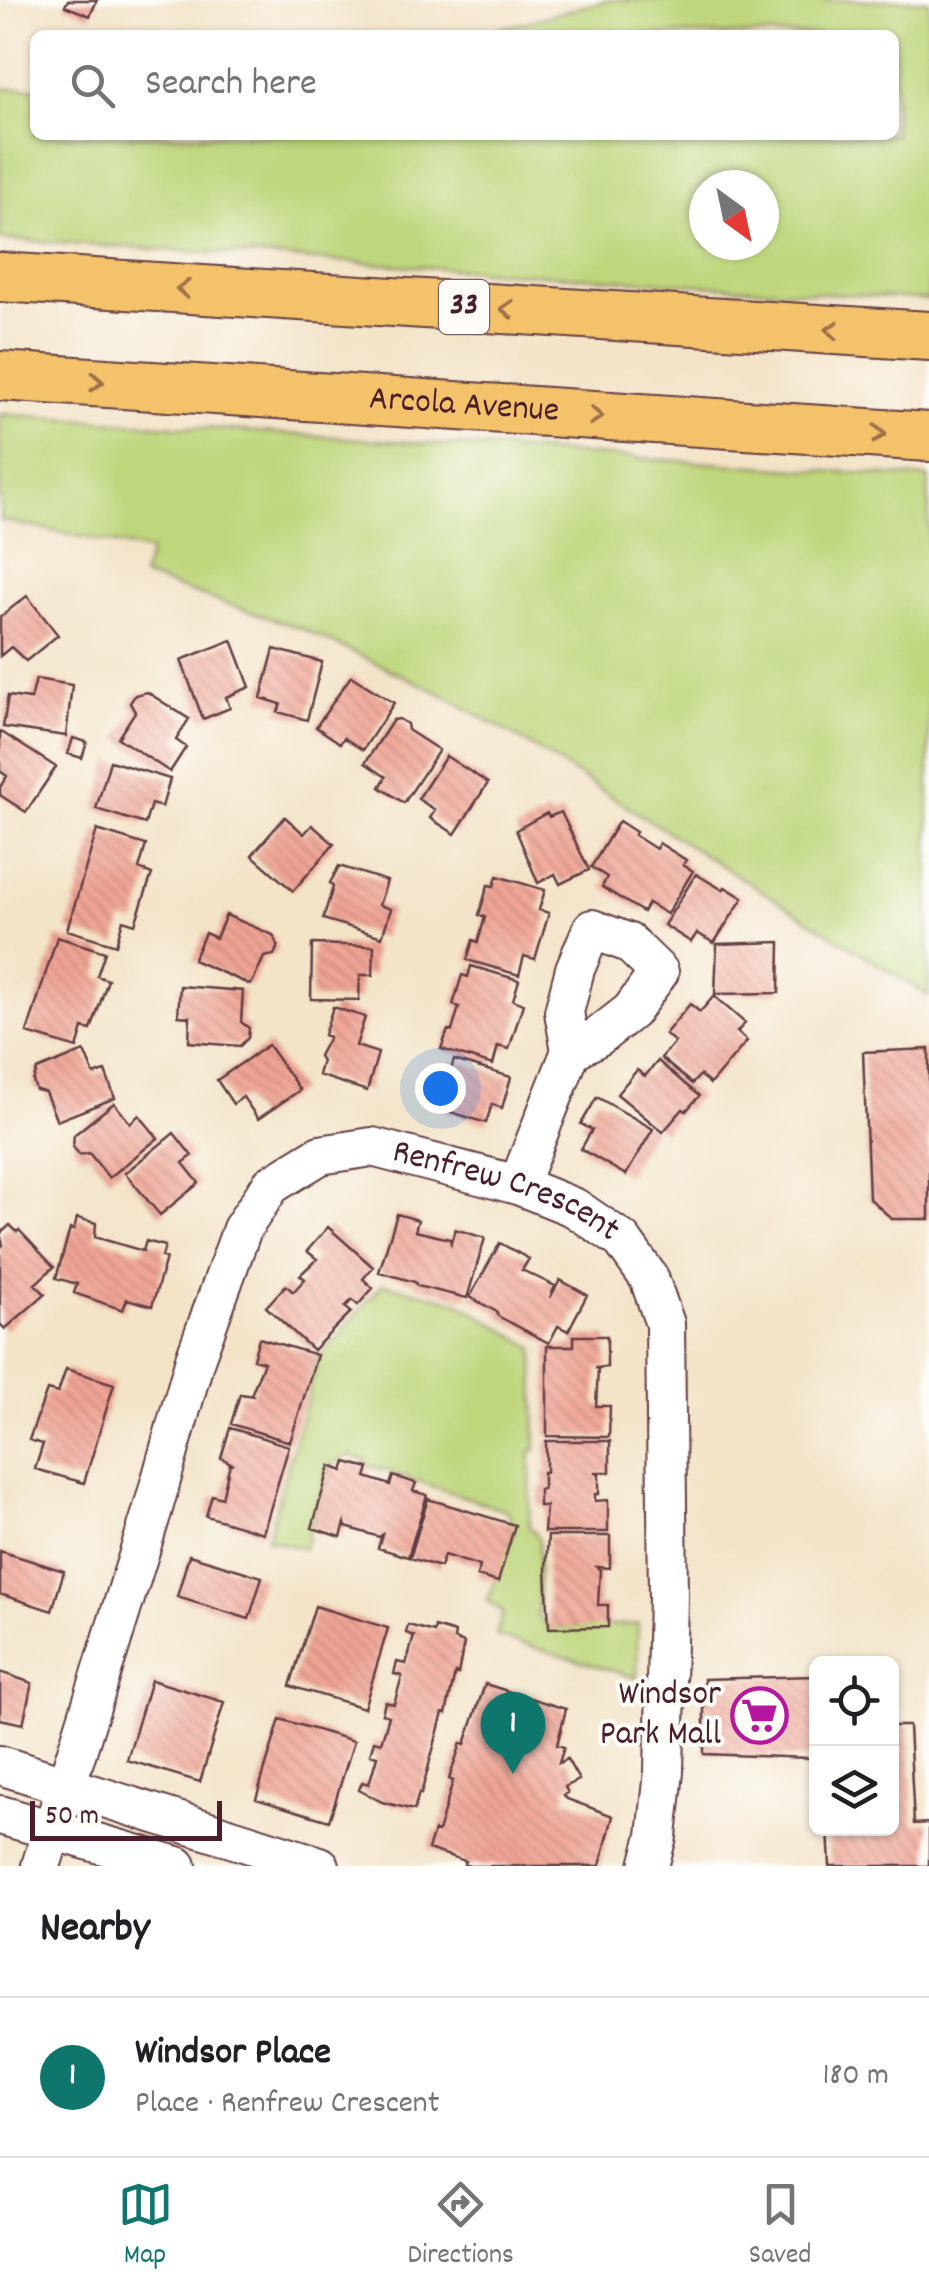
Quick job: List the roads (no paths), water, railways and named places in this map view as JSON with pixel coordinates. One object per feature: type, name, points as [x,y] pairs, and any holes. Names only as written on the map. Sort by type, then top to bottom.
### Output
[{"type":"main road","name":"33","points":[[0,277],[929,336]]},
{"type":"main road","name":"Arcola Avenue","points":[[0,376],[929,437]]},
{"type":"street","points":[[518,1185],[571,1052]]},
{"type":"street","name":"Renfrew Crescent","points":[[40,1866],[152,1512],[195,1359],[242,1229],[270,1184],[320,1155],[372,1147],[518,1185],[575,1208],[622,1240],[649,1278],[666,1324],[668,1597],[664,1772],[658,1836],[649,1866]]},
{"type":"street","points":[[0,1765],[320,1866]]},
{"type":"street","points":[[0,1815],[177,1866]]},
{"type":"place","name":"Windsor Park Mall","points":[[760,1716]]},
{"type":"place","name":"Windsor Place","points":[[513,1774]]}]
